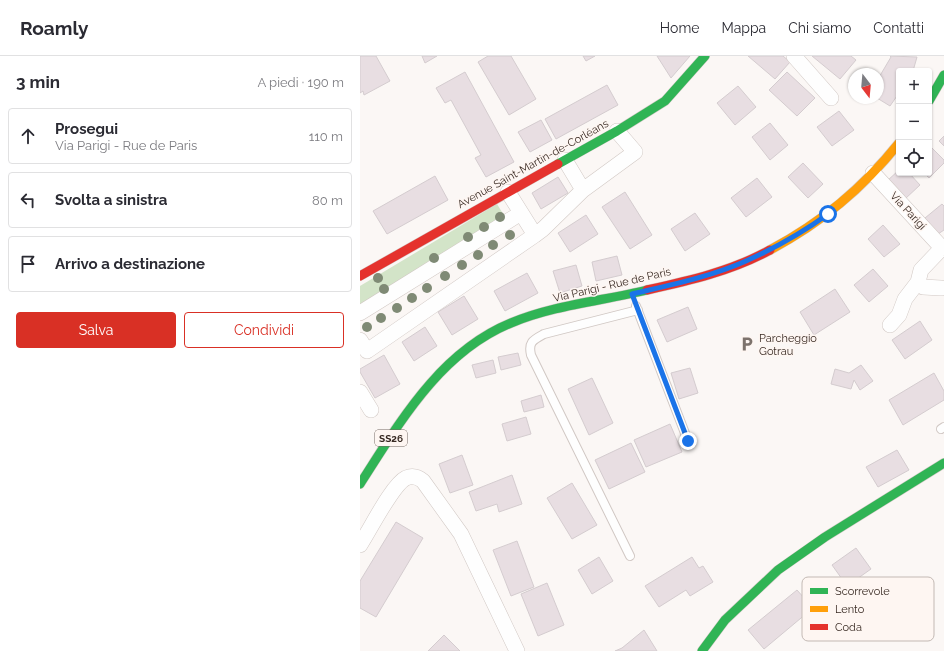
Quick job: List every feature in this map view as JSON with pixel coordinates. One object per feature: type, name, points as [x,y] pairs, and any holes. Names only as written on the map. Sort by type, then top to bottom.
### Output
[{"type":"street","name":"Avenue Saint-Martin-de-Corléans","points":[[360,276],[617,131],[665,101],[705,56]]},
{"type":"street","points":[[794,56],[831,98]]},
{"type":"street","points":[[932,96],[944,74]]},
{"type":"street","points":[[360,340],[367,351],[539,232],[583,190],[635,152],[617,131]]},
{"type":"street","name":"Via Parigi - Rue de Paris","points":[[360,484],[422,392],[454,359],[480,338],[511,323],[535,315],[632,294],[710,274],[745,261],[784,243],[828,214],[873,173],[896,146]]},
{"type":"street","points":[[565,160],[583,190]]},
{"type":"street","name":"Via Parigi","points":[[873,173],[943,248]]},
{"type":"street","points":[[508,192],[539,232]]},
{"type":"street","points":[[360,313],[522,212]]},
{"type":"street","points":[[890,326],[899,315],[905,299],[918,282],[921,270],[943,248]]},
{"type":"street","points":[[918,282],[924,287],[941,288]]},
{"type":"street","points":[[360,392],[371,410]]},
{"type":"street","points":[[702,651],[725,620],[778,570],[825,538],[944,463]]},
{"type":"street","points":[[360,545],[398,485],[407,477],[419,477],[461,534],[518,651]]},
{"type":"lane","points":[[632,294],[688,441]]},
{"type":"lane","points":[[630,556],[529,349],[530,344],[535,339],[544,334],[638,310]]},
{"type":"green space","points":[[497,204],[505,217],[360,309],[360,286]]},
{"type":"building","points":[[360,56],[376,56],[390,81],[364,95],[363,91],[360,93]]},
{"type":"building","points":[[422,56],[437,56],[425,63]]},
{"type":"building","points":[[488,56],[511,56],[536,99],[509,115],[478,62]]},
{"type":"building","points":[[583,56],[595,56],[586,61]]},
{"type":"building","points":[[657,56],[690,56],[671,78]]},
{"type":"building","points":[[748,56],[783,56],[790,62],[775,79]]},
{"type":"building","points":[[812,56],[851,56],[856,60],[840,79]]},
{"type":"building","points":[[890,56],[917,57],[914,68],[896,68],[896,97],[890,106],[884,102],[884,69],[891,57]]},
{"type":"building","points":[[465,72],[514,162],[486,177],[475,158],[481,155],[451,100],[445,103],[436,88]]},
{"type":"building","points":[[787,72],[815,98],[797,116],[769,90]]},
{"type":"building","points":[[607,85],[618,105],[556,139],[545,119]]},
{"type":"building","points":[[738,86],[756,107],[735,125],[717,103]]},
{"type":"building","points":[[839,111],[854,130],[832,146],[817,127]]},
{"type":"building","points":[[541,120],[552,140],[530,152],[518,132]]},
{"type":"building","points":[[770,123],[788,145],[770,160],[752,137]]},
{"type":"building","points":[[944,136],[944,146],[939,141]]},
{"type":"building","points":[[932,148],[944,160],[944,163],[932,175]]},
{"type":"building","points":[[803,163],[823,184],[808,198],[788,177]]},
{"type":"building","points":[[896,173],[896,176],[912,176],[920,185],[905,199],[887,181]]},
{"type":"building","points":[[435,176],[448,200],[387,234],[373,211]]},
{"type":"building","points":[[558,177],[568,193],[541,209],[532,193]]},
{"type":"building","points":[[757,178],[772,197],[746,217],[731,198]]},
{"type":"building","points":[[625,192],[652,235],[630,249],[602,207]]},
{"type":"building","points":[[942,204],[944,206],[944,230],[938,234],[925,218]]},
{"type":"building","points":[[695,213],[710,234],[685,251],[671,229]]},
{"type":"building","points":[[586,215],[598,234],[570,252],[558,233]]},
{"type":"building","points":[[883,225],[900,244],[884,257],[868,239]]},
{"type":"building","points":[[617,256],[622,275],[596,281],[592,262]]},
{"type":"building","points":[[576,265],[582,286],[560,293],[553,271]]},
{"type":"building","points":[[873,269],[888,286],[869,302],[854,285]]},
{"type":"building","points":[[527,273],[538,293],[505,311],[494,291]]},
{"type":"building","points":[[835,289],[850,312],[814,335],[800,312]]},
{"type":"building","points":[[464,296],[478,319],[452,335],[438,312]]},
{"type":"building","points":[[688,307],[697,329],[667,342],[657,320]]},
{"type":"building","points":[[920,321],[932,340],[905,359],[892,340]]},
{"type":"building","points":[[425,327],[437,346],[414,361],[402,342]]},
{"type":"building","points":[[518,353],[521,365],[501,370],[498,357]]},
{"type":"building","points":[[384,355],[400,384],[375,398],[360,372],[360,369]]},
{"type":"building","points":[[493,360],[496,373],[476,378],[472,365]]},
{"type":"building","points":[[861,365],[873,381],[860,390],[854,380],[851,389],[831,384],[835,369],[849,373]]},
{"type":"building","points":[[690,368],[698,393],[679,399],[671,373]]},
{"type":"building","points":[[934,373],[944,391],[944,400],[903,425],[889,400]]},
{"type":"building","points":[[592,378],[613,423],[589,435],[568,389]]},
{"type":"building","points":[[541,395],[544,407],[524,412],[521,401]]},
{"type":"building","points":[[526,417],[531,434],[507,441],[502,424]]},
{"type":"building","points":[[670,424],[682,452],[646,467],[634,440]]},
{"type":"building","points":[[631,443],[645,472],[609,489],[595,460]]},
{"type":"building","points":[[897,450],[909,470],[878,487],[866,467]]},
{"type":"building","points":[[462,455],[473,485],[450,493],[439,464]]},
{"type":"building","points":[[512,475],[522,504],[499,512],[497,504],[476,511],[469,492]]},
{"type":"building","points":[[572,483],[597,525],[572,539],[547,498]]},
{"type":"building","points":[[396,522],[423,538],[376,617],[360,608],[360,581]]},
{"type":"building","points":[[517,541],[534,587],[511,596],[493,550]]},
{"type":"building","points":[[856,548],[871,569],[860,577],[841,577],[832,565]]},
{"type":"building","points":[[599,557],[613,581],[592,594],[578,570]]},
{"type":"building","points":[[692,557],[699,568],[703,566],[713,582],[690,596],[686,590],[659,607],[645,586]]},
{"type":"building","points":[[547,583],[564,625],[538,636],[521,594]]},
{"type":"building","points":[[797,590],[802,596],[802,617],[764,649],[748,630]]},
{"type":"building","points":[[644,630],[657,651],[615,651],[622,648]]},
{"type":"building","points":[[444,635],[460,651],[428,651]]},
{"type":"traffic: fast","points":[[558,164],[617,131],[665,101],[705,56]]},
{"type":"traffic: fast","points":[[932,96],[944,75]]},
{"type":"traffic: fast","points":[[360,484],[390,437],[424,391],[443,370],[463,352],[486,336],[511,323],[544,312],[647,290]]},
{"type":"traffic: fast","points":[[702,651],[725,620],[778,570],[825,537],[944,463]]},
{"type":"traffic: slow","points":[[770,250],[807,228],[856,190],[896,147]]},
{"type":"traffic: jam","points":[[360,276],[558,164]]},
{"type":"traffic: jam","points":[[647,290],[725,270],[770,250]]},
{"type":"place","name":"Parcheggio Gotrau","points":[[747,344]]},
{"type":"route","points":[[688,441],[632,294],[710,274],[745,261],[784,243],[828,214]]}]
